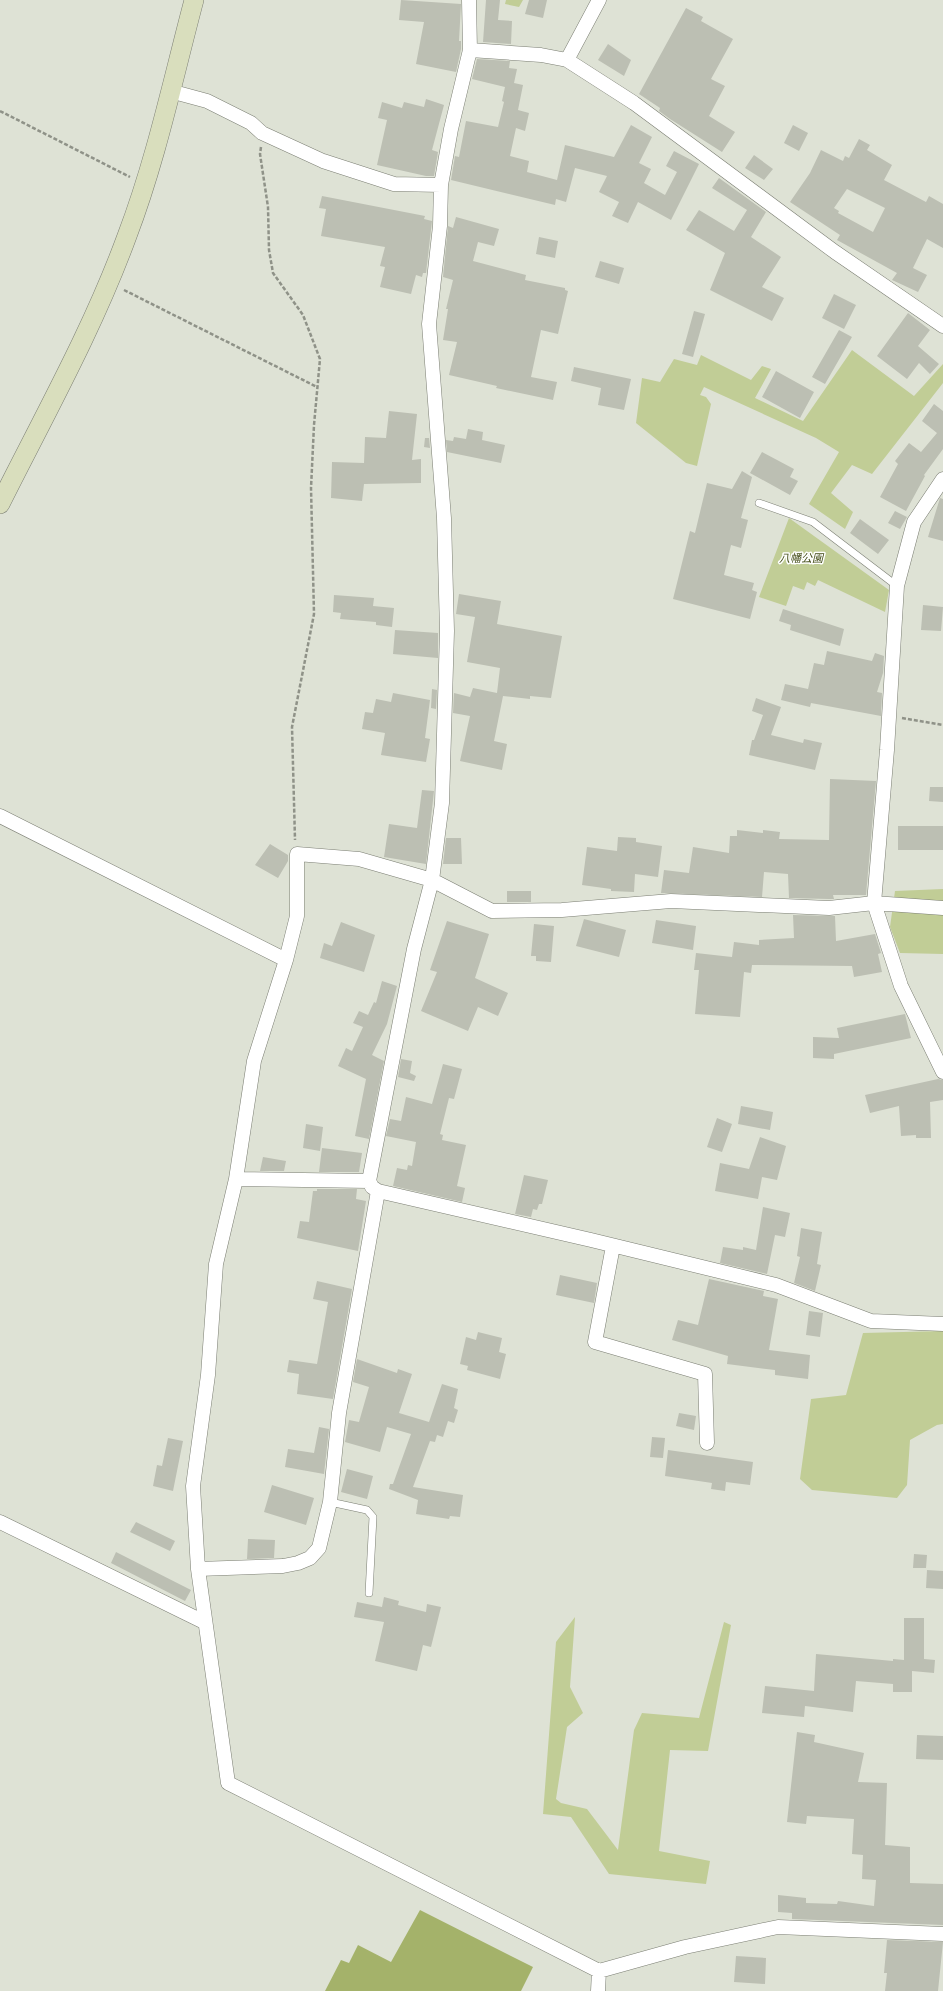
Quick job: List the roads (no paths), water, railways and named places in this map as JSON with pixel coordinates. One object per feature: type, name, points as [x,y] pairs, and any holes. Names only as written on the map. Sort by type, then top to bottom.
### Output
[{"type":"street","points":[[0,504],[80,346],[109,281],[146,182],[194,0]]},
{"type":"street","points":[[198,1569],[283,1566],[298,1563],[310,1558],[319,1548],[330,1502],[339,1413],[373,1186],[414,949],[432,880],[442,803],[447,631],[444,518],[429,324],[440,226],[441,185],[451,129],[470,50],[470,0]]},
{"type":"street","points":[[567,60],[599,0]]},
{"type":"street","points":[[470,50],[541,54],[567,60],[634,103],[835,252],[943,326]]},
{"type":"street","points":[[170,92],[208,101],[251,123],[262,133],[323,161],[394,184],[441,185]]},
{"type":"street","points":[[943,479],[914,522],[897,586],[889,716],[874,903],[901,986],[943,1072]]},
{"type":"street","points":[[0,816],[286,960]]},
{"type":"street","points":[[943,908],[874,903],[829,908],[671,901],[562,910],[492,911],[432,880],[359,859],[297,854],[297,916],[286,960],[254,1061],[236,1179],[216,1264],[208,1375],[193,1486],[198,1569],[204,1622],[228,1783],[599,1971],[685,1947],[778,1927],[943,1934]]},
{"type":"street","points":[[236,1179],[373,1186],[776,1285],[871,1321],[943,1324]]},
{"type":"street","points":[[613,1246],[595,1342],[706,1374],[707,1443]]},
{"type":"street","points":[[0,1522],[204,1622]]},
{"type":"street","points":[[598,1991],[599,1971]]},
{"type":"lane","points":[[759,503],[813,522],[897,586]]},
{"type":"lane","points":[[330,1502],[367,1510],[373,1517],[369,1593]]},
{"type":"park label","name":"八幡公園","points":[[801,558]]}]
